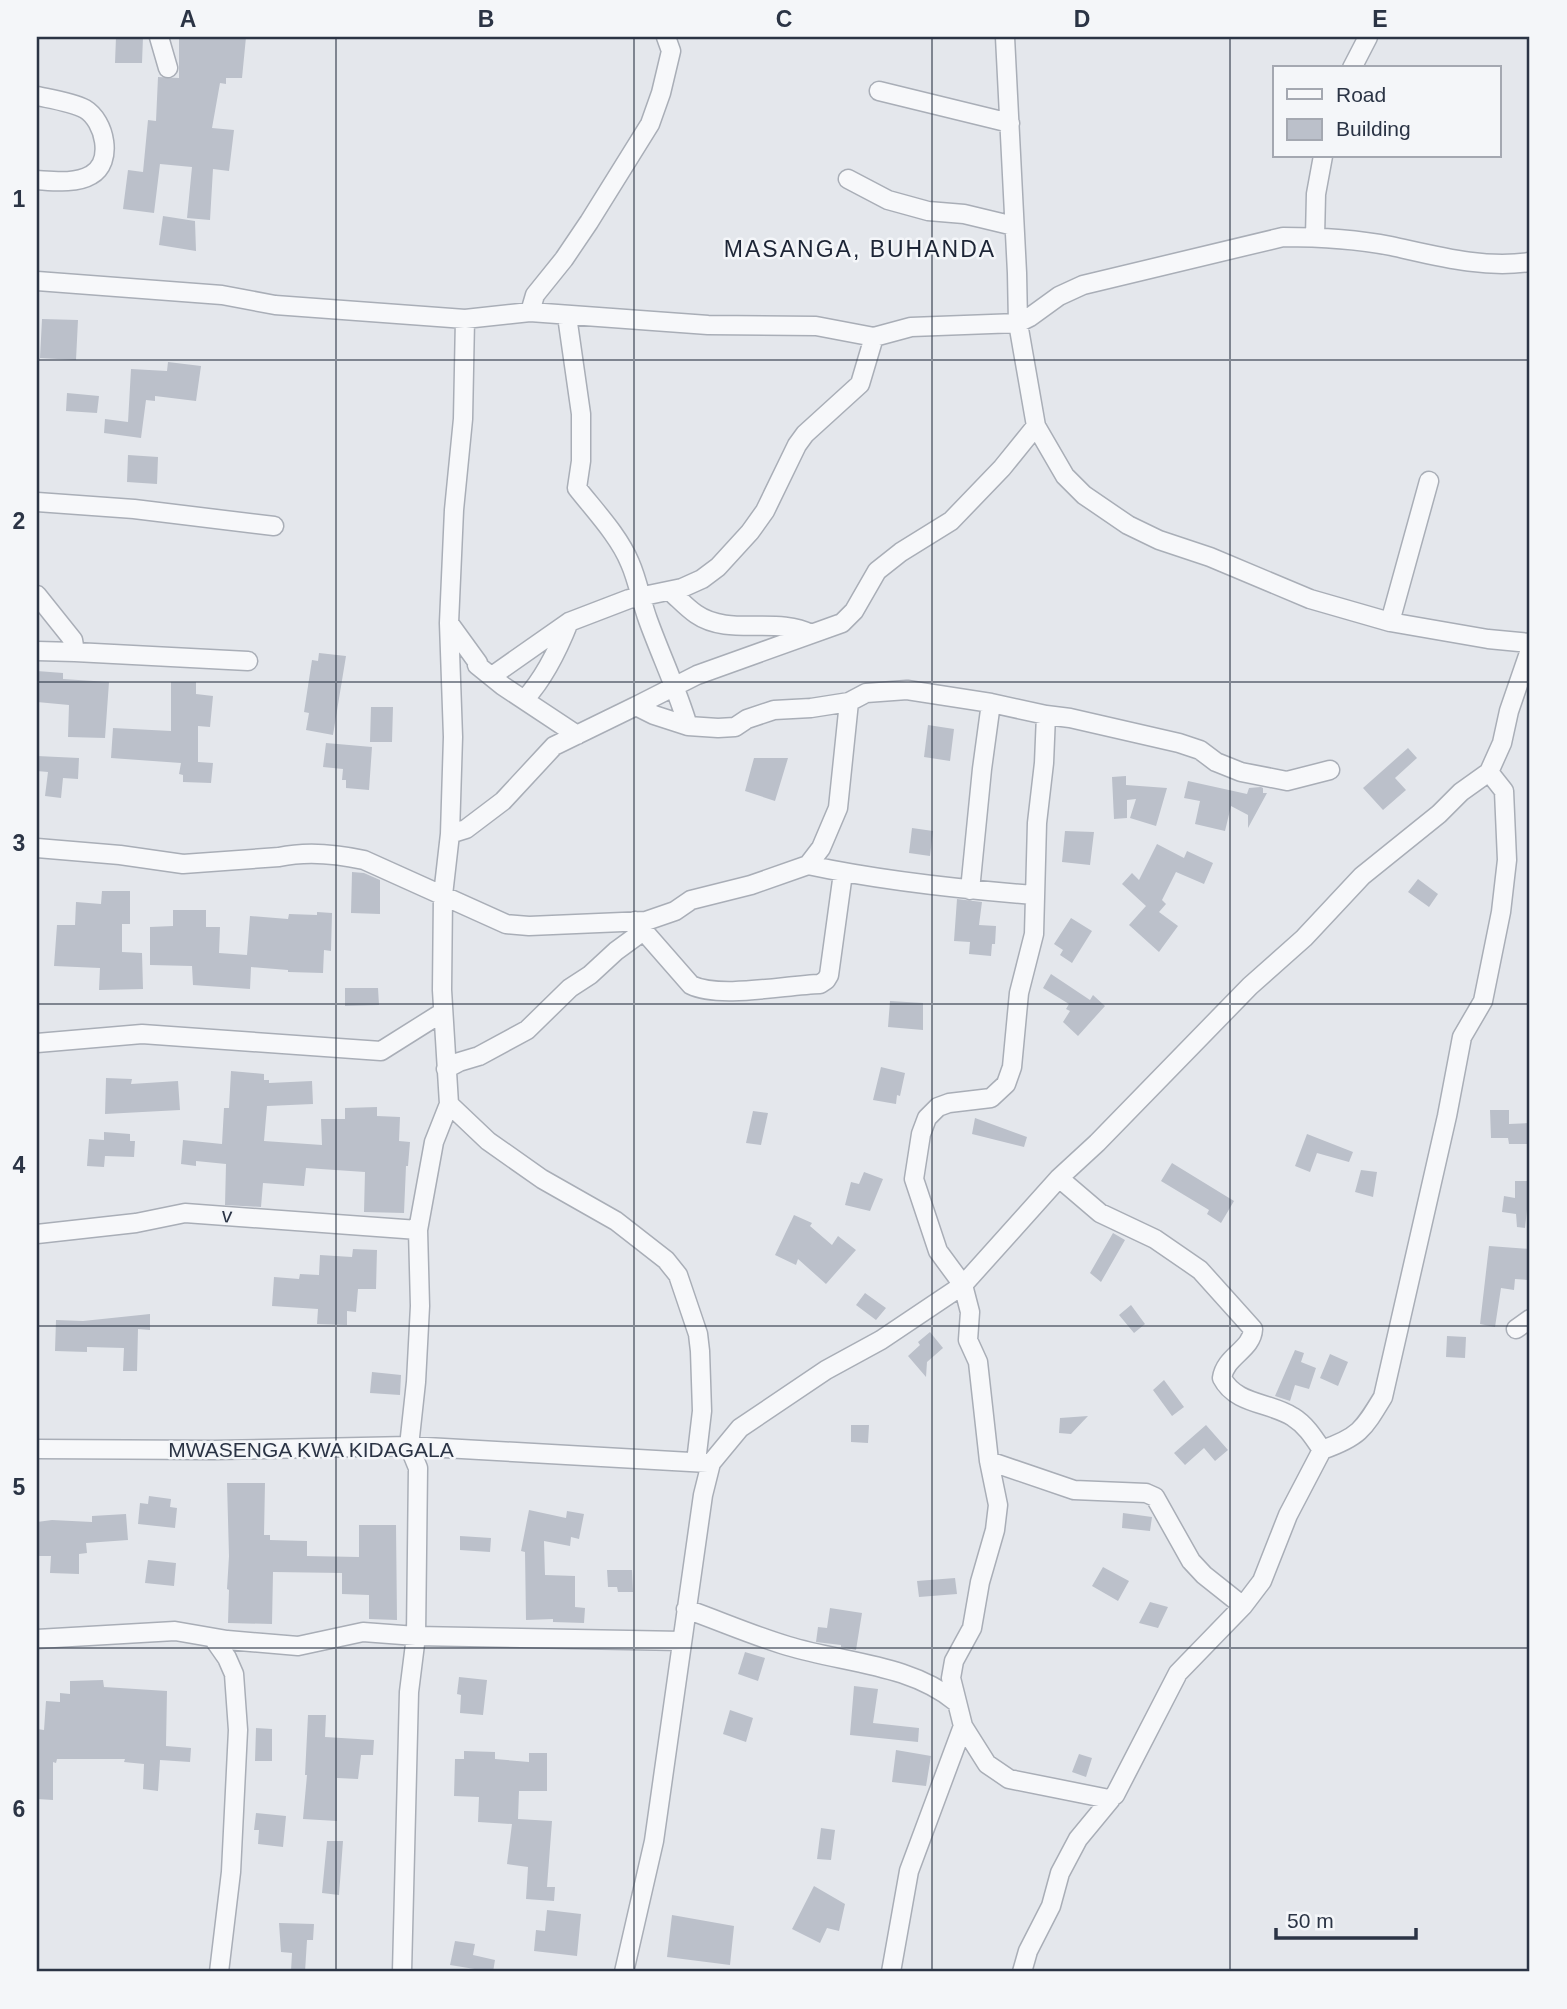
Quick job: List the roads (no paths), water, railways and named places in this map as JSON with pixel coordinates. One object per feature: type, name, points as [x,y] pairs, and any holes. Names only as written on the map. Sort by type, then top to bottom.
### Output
[{"type":"street","points":[[159,37],[168,68]]},
{"type":"street","points":[[530,312],[535,295],[564,259],[650,124],[671,51],[666,37]]},
{"type":"street","points":[[1005,37],[1018,323],[1037,426],[1065,475],[1084,495],[1128,525],[1159,540],[1210,557],[1310,599],[1390,622],[1488,639],[1530,643]]},
{"type":"street","points":[[1353,66],[1368,37]]},
{"type":"street","points":[[879,91],[1010,123]]},
{"type":"street","points":[[37,96],[84,108],[96,118],[104,133],[103,154],[93,175],[67,181],[37,180]]},
{"type":"street","points":[[1315,237],[1316,194],[1323,158]]},
{"type":"street","points":[[848,178],[888,200],[929,211],[964,214],[1014,226]]},
{"type":"street","points":[[37,281],[222,295],[275,305],[465,319],[530,312],[708,325],[816,326],[874,337],[911,327],[1018,323],[1059,296],[1083,285],[1283,237],[1358,240],[1501,265],[1530,262]]},
{"type":"street","points":[[567,316],[581,414],[581,461],[577,488],[630,563],[664,665],[676,685],[688,726]]},
{"type":"street","points":[[402,1972],[409,1692],[416,1636],[418,1468],[409,1446],[420,1306],[418,1230],[435,1142],[449,1104],[443,1012],[443,895],[450,834],[453,737],[449,623],[454,510],[463,419],[465,319]]},
{"type":"street","points":[[492,676],[569,622],[640,596],[671,592],[692,584],[729,557],[765,511],[805,434],[860,384],[874,337]]},
{"type":"street","points":[[450,834],[466,829],[503,801],[554,746],[696,675],[842,623],[854,611],[877,571],[901,552],[951,521],[1002,468],[1037,426]]},
{"type":"street","points":[[1390,622],[1429,481]]},
{"type":"street","points":[[37,502],[134,509],[274,526]]},
{"type":"street","points":[[671,592],[698,616],[719,622],[790,627],[811,634]]},
{"type":"street","points":[[37,594],[72,640],[75,652]]},
{"type":"street","points":[[524,699],[542,679],[560,646],[569,622]]},
{"type":"street","points":[[449,623],[477,665],[503,686],[577,735]]},
{"type":"street","points":[[704,1463],[740,1428],[773,1405],[826,1370],[881,1340],[963,1285],[1059,1178],[1097,1143],[1250,985],[1312,930],[1362,876],[1439,814],[1461,792],[1489,772],[1502,743],[1509,711],[1530,650]]},
{"type":"street","points":[[37,651],[248,661]]},
{"type":"street","points":[[636,706],[688,726],[718,729],[735,727],[747,719],[774,710],[811,708],[849,702],[866,693],[907,690],[1070,718],[1179,743],[1200,750],[1216,762],[1241,772],[1287,781],[1330,770]]},
{"type":"street","points":[[808,865],[821,848],[838,808],[849,702]]},
{"type":"street","points":[[970,890],[991,703]]},
{"type":"street","points":[[1046,715],[1037,823],[1034,934],[1019,993],[1012,1067],[1006,1084],[991,1098],[949,1103],[938,1107],[928,1118],[921,1135],[915,1185],[924,1203],[938,1251],[963,1285],[970,1312],[968,1340],[978,1362],[989,1461],[998,1505],[995,1530],[972,1628],[954,1661],[951,1678],[962,1726],[987,1765],[1009,1779],[1111,1799]]},
{"type":"street","points":[[1022,1972],[1028,1951],[1044,1923],[1056,1882],[1074,1847],[1111,1799],[1178,1673],[1243,1606],[1262,1581],[1288,1515],[1322,1450],[1348,1441],[1355,1435],[1383,1397],[1447,1116],[1462,1037],[1483,1001],[1491,970],[1507,860],[1504,791],[1489,772]]},
{"type":"street","points":[[37,848],[183,864],[292,854],[364,860],[506,924],[638,926],[691,985],[700,989],[737,990],[820,984],[829,975],[843,873]]},
{"type":"street","points":[[446,1069],[479,1056],[527,1030],[570,988],[590,975],[616,951],[646,920],[675,911],[691,900],[808,865],[843,873],[970,890],[1034,895]]},
{"type":"street","points":[[37,1043],[142,1034],[381,1051],[443,1012]]},
{"type":"street","points":[[449,1104],[488,1141],[542,1180],[615,1221],[666,1260],[678,1275],[698,1334],[704,1463],[702,1495],[654,1841],[624,1972]]},
{"type":"street","points":[[1059,1178],[1100,1213],[1155,1239],[1182,1256],[1208,1278],[1253,1329],[1249,1342],[1226,1364],[1222,1378],[1226,1385],[1242,1398],[1281,1410],[1295,1418],[1308,1430],[1322,1450]]},
{"type":"street","name":"v","points":[[37,1234],[136,1223],[185,1213],[418,1230]]},
{"type":"street","name":"MWASENGA KWA KIDAGALA","points":[[37,1449],[214,1450],[409,1446],[704,1463]]},
{"type":"street","points":[[989,1461],[1074,1490],[1146,1493],[1156,1497],[1191,1561],[1243,1606]]},
{"type":"street","points":[[686,1609],[788,1646],[890,1670],[929,1684],[956,1702]]},
{"type":"street","points":[[37,1639],[175,1631],[213,1638],[298,1646],[355,1632],[416,1636],[682,1641]]},
{"type":"street","points":[[213,1638],[234,1674],[238,1730],[231,1872],[219,1972]]},
{"type":"street","points":[[891,1972],[909,1871],[962,1726]]},
{"type":"district","name":"MASANGA, BUHANDA","points":[[860,249]]}]
